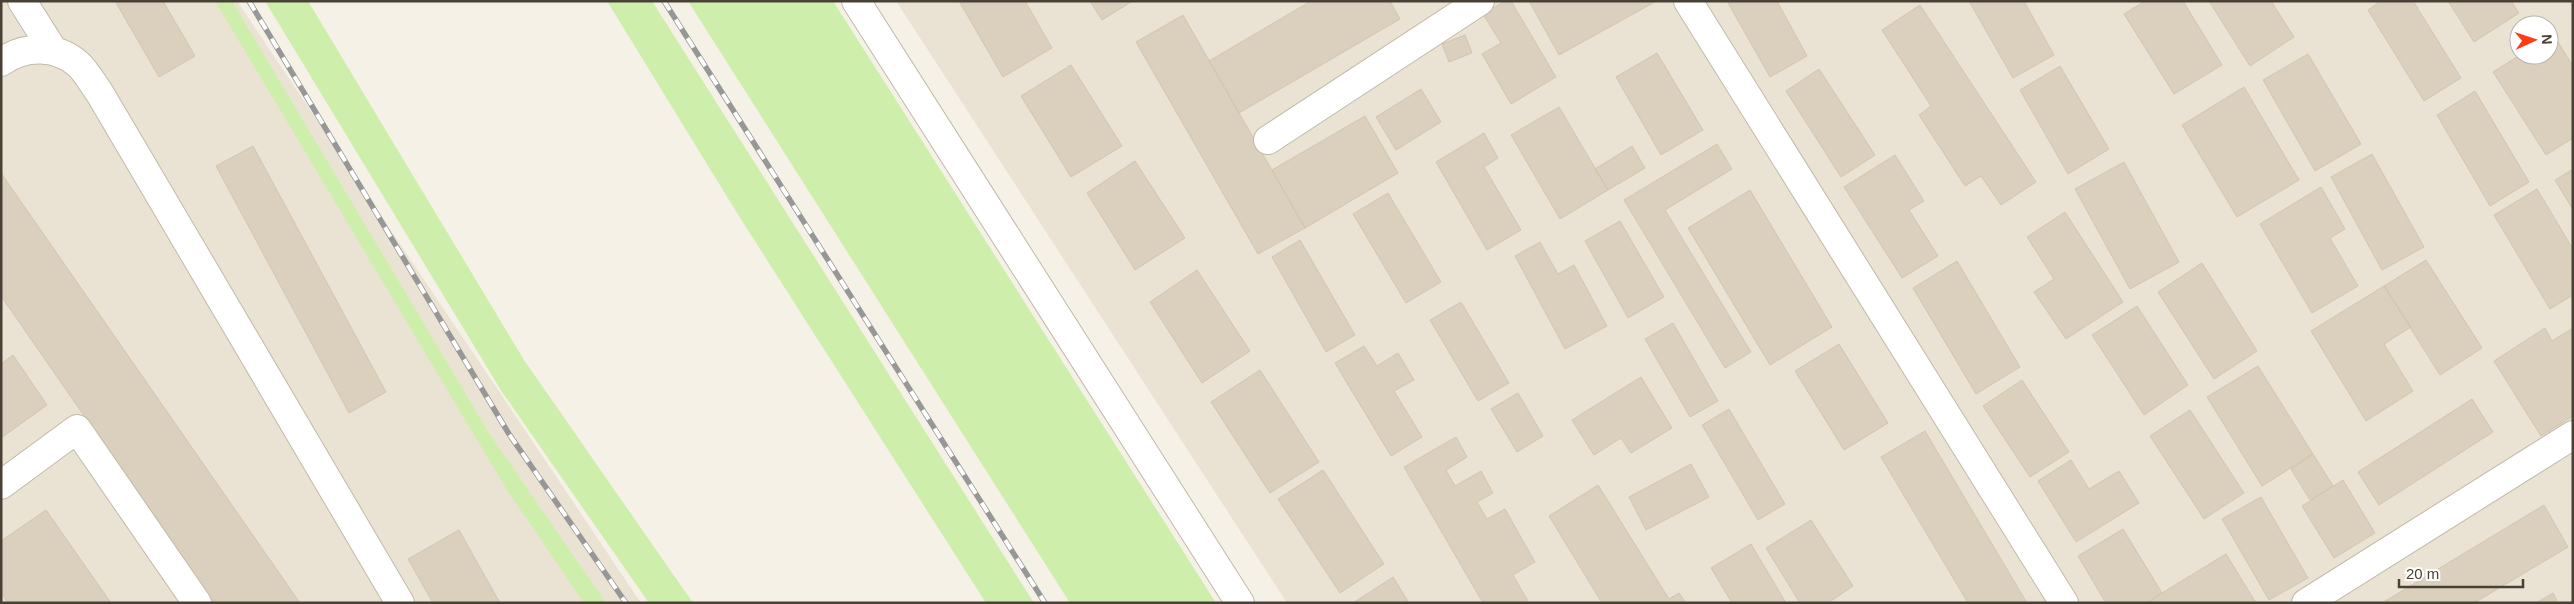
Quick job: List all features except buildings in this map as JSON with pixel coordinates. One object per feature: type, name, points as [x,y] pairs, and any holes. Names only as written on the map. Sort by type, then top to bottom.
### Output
[{"type":"street","points":[[22,1],[53,50],[78,64],[99,92],[388,598]]},
{"type":"street","points":[[856,1],[1240,603]]},
{"type":"street","points":[[1268,140],[1480,1]]},
{"type":"street","points":[[1688,1],[2064,603]]},
{"type":"street","points":[[1,62],[27,50],[53,50]]},
{"type":"street","points":[[1,485],[77,429],[197,603]]},
{"type":"street","points":[[2306,603],[2573,435]]},
{"type":"shaded area","points":[[1,1],[237,1],[641,603],[1,603]]},
{"type":"shaded area","points":[[896,1],[2573,1],[2573,603],[1287,603]]},
{"type":"green space","points":[[215,1],[232,1],[489,433],[606,603],[584,603],[507,490]]},
{"type":"green space","points":[[265,1],[308,1],[524,360],[693,603],[649,603],[502,392]]},
{"type":"green space","points":[[607,1],[652,1],[1034,603],[986,603],[737,213]]},
{"type":"green space","points":[[688,1],[833,1],[1216,603],[1070,603]]},
{"type":"railway","points":[[249,1],[509,434],[626,603]]},
{"type":"railway","points":[[664,1],[1045,603]]}]
